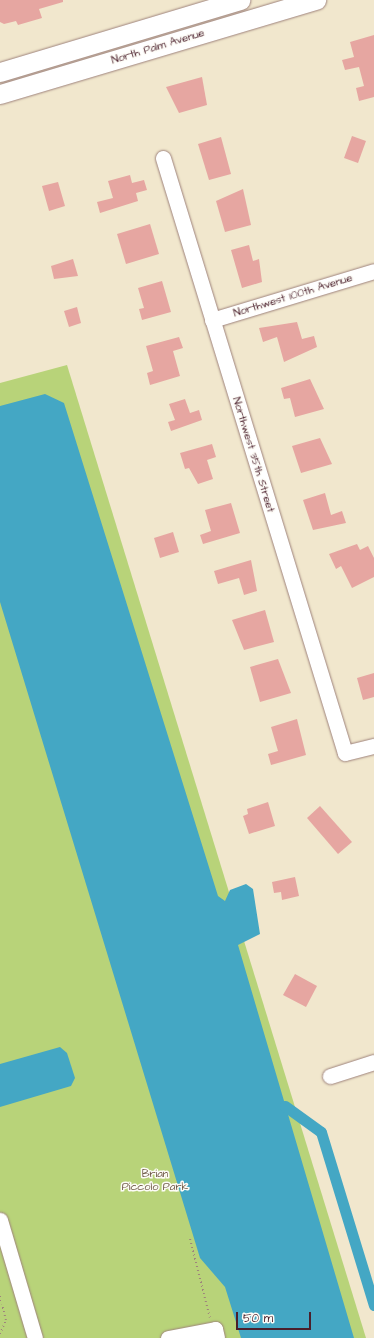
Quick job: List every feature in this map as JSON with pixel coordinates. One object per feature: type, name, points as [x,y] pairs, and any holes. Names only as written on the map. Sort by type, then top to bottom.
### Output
[{"type":"main road","name":"North Palm Avenue","points":[[0,72],[240,0]]},
{"type":"main road","name":"North Palm Avenue","points":[[0,94],[316,0]]},
{"type":"street","name":"Northwest 35th Street","points":[[163,158],[345,753],[374,746]]},
{"type":"street","name":"Northwest 100th Avenue","points":[[212,320],[374,271]]},
{"type":"street","points":[[330,1076],[374,1062]]},
{"type":"street","points":[[0,1220],[35,1338]]},
{"type":"street","points":[[168,1338],[214,1329],[217,1338]]},
{"type":"path","points":[[190,1239],[212,1322],[203,1325],[204,1330]]},
{"type":"path","points":[[0,1296],[6,1320],[0,1334]]},
{"type":"green space","name":"Brian Piccolo Park","points":[[67,365],[366,1338],[0,1338],[0,383]]},
{"type":"water","points":[[45,394],[64,403],[218,896],[225,901],[230,890],[246,884],[253,889],[260,934],[238,945],[354,1338],[241,1338],[225,1287],[200,1258],[0,602],[0,406]]},
{"type":"water","points":[[60,1047],[67,1053],[75,1078],[71,1086],[0,1107],[0,1064]]},
{"type":"building","points":[[0,0],[63,0],[63,2],[39,9],[42,18],[18,25],[16,21],[4,24],[0,22]]},
{"type":"building","points":[[374,35],[374,97],[359,101],[356,88],[364,86],[359,67],[345,70],[342,60],[354,57],[350,42]]},
{"type":"building","points":[[202,77],[207,105],[179,113],[166,87]]},
{"type":"building","points":[[352,136],[366,141],[358,163],[344,158]]},
{"type":"building","points":[[221,137],[231,174],[209,180],[198,144]]},
{"type":"building","points":[[130,175],[132,183],[144,180],[147,190],[136,193],[138,201],[100,213],[97,202],[113,198],[108,181]]},
{"type":"building","points":[[58,182],[65,206],[49,211],[42,186]]},
{"type":"building","points":[[243,189],[251,225],[225,232],[216,201]]},
{"type":"building","points":[[150,224],[159,254],[126,264],[117,234]]},
{"type":"building","points":[[249,245],[253,261],[259,259],[262,282],[242,288],[231,250]]},
{"type":"building","points":[[73,259],[78,276],[54,279],[51,266]]},
{"type":"building","points":[[162,281],[171,312],[142,320],[139,309],[144,308],[138,288]]},
{"type":"building","points":[[77,307],[81,323],[69,327],[64,311]]},
{"type":"building","points":[[297,322],[302,339],[314,336],[317,347],[284,362],[277,337],[263,342],[259,328]]},
{"type":"building","points":[[179,337],[183,348],[173,351],[180,376],[150,385],[147,373],[153,371],[146,346]]},
{"type":"building","points":[[310,379],[324,409],[295,417],[290,398],[284,399],[281,388]]},
{"type":"building","points":[[185,399],[190,413],[199,410],[202,420],[171,431],[168,422],[175,420],[169,404]]},
{"type":"building","points":[[320,438],[332,464],[301,473],[292,446]]},
{"type":"building","points":[[212,444],[216,457],[207,460],[213,479],[198,484],[189,468],[185,469],[180,453]]},
{"type":"building","points":[[325,493],[331,515],[342,511],[346,523],[313,530],[303,500]]},
{"type":"building","points":[[231,503],[240,533],[203,544],[200,535],[211,531],[205,510]]},
{"type":"building","points":[[173,532],[179,552],[160,558],[154,538]]},
{"type":"building","points":[[357,544],[360,550],[368,546],[374,558],[374,577],[352,588],[341,566],[336,569],[329,554]]},
{"type":"building","points":[[251,560],[257,591],[244,595],[239,578],[218,584],[214,571]]},
{"type":"building","points":[[265,610],[274,642],[244,650],[232,620]]},
{"type":"building","points":[[278,659],[291,693],[260,702],[250,667]]},
{"type":"building","points":[[374,673],[374,697],[363,700],[357,678]]},
{"type":"building","points":[[297,719],[306,755],[271,765],[268,754],[278,751],[271,727]]},
{"type":"building","points":[[268,802],[275,826],[249,834],[243,816],[248,814],[247,809]]},
{"type":"building","points":[[320,806],[352,842],[338,854],[307,818]]},
{"type":"building","points":[[295,877],[299,896],[282,900],[281,892],[274,893],[272,882]]},
{"type":"building","points":[[295,974],[317,986],[306,1007],[283,995]]},
{"type":"waterway","points":[[285,1106],[321,1132],[374,1305]]}]
